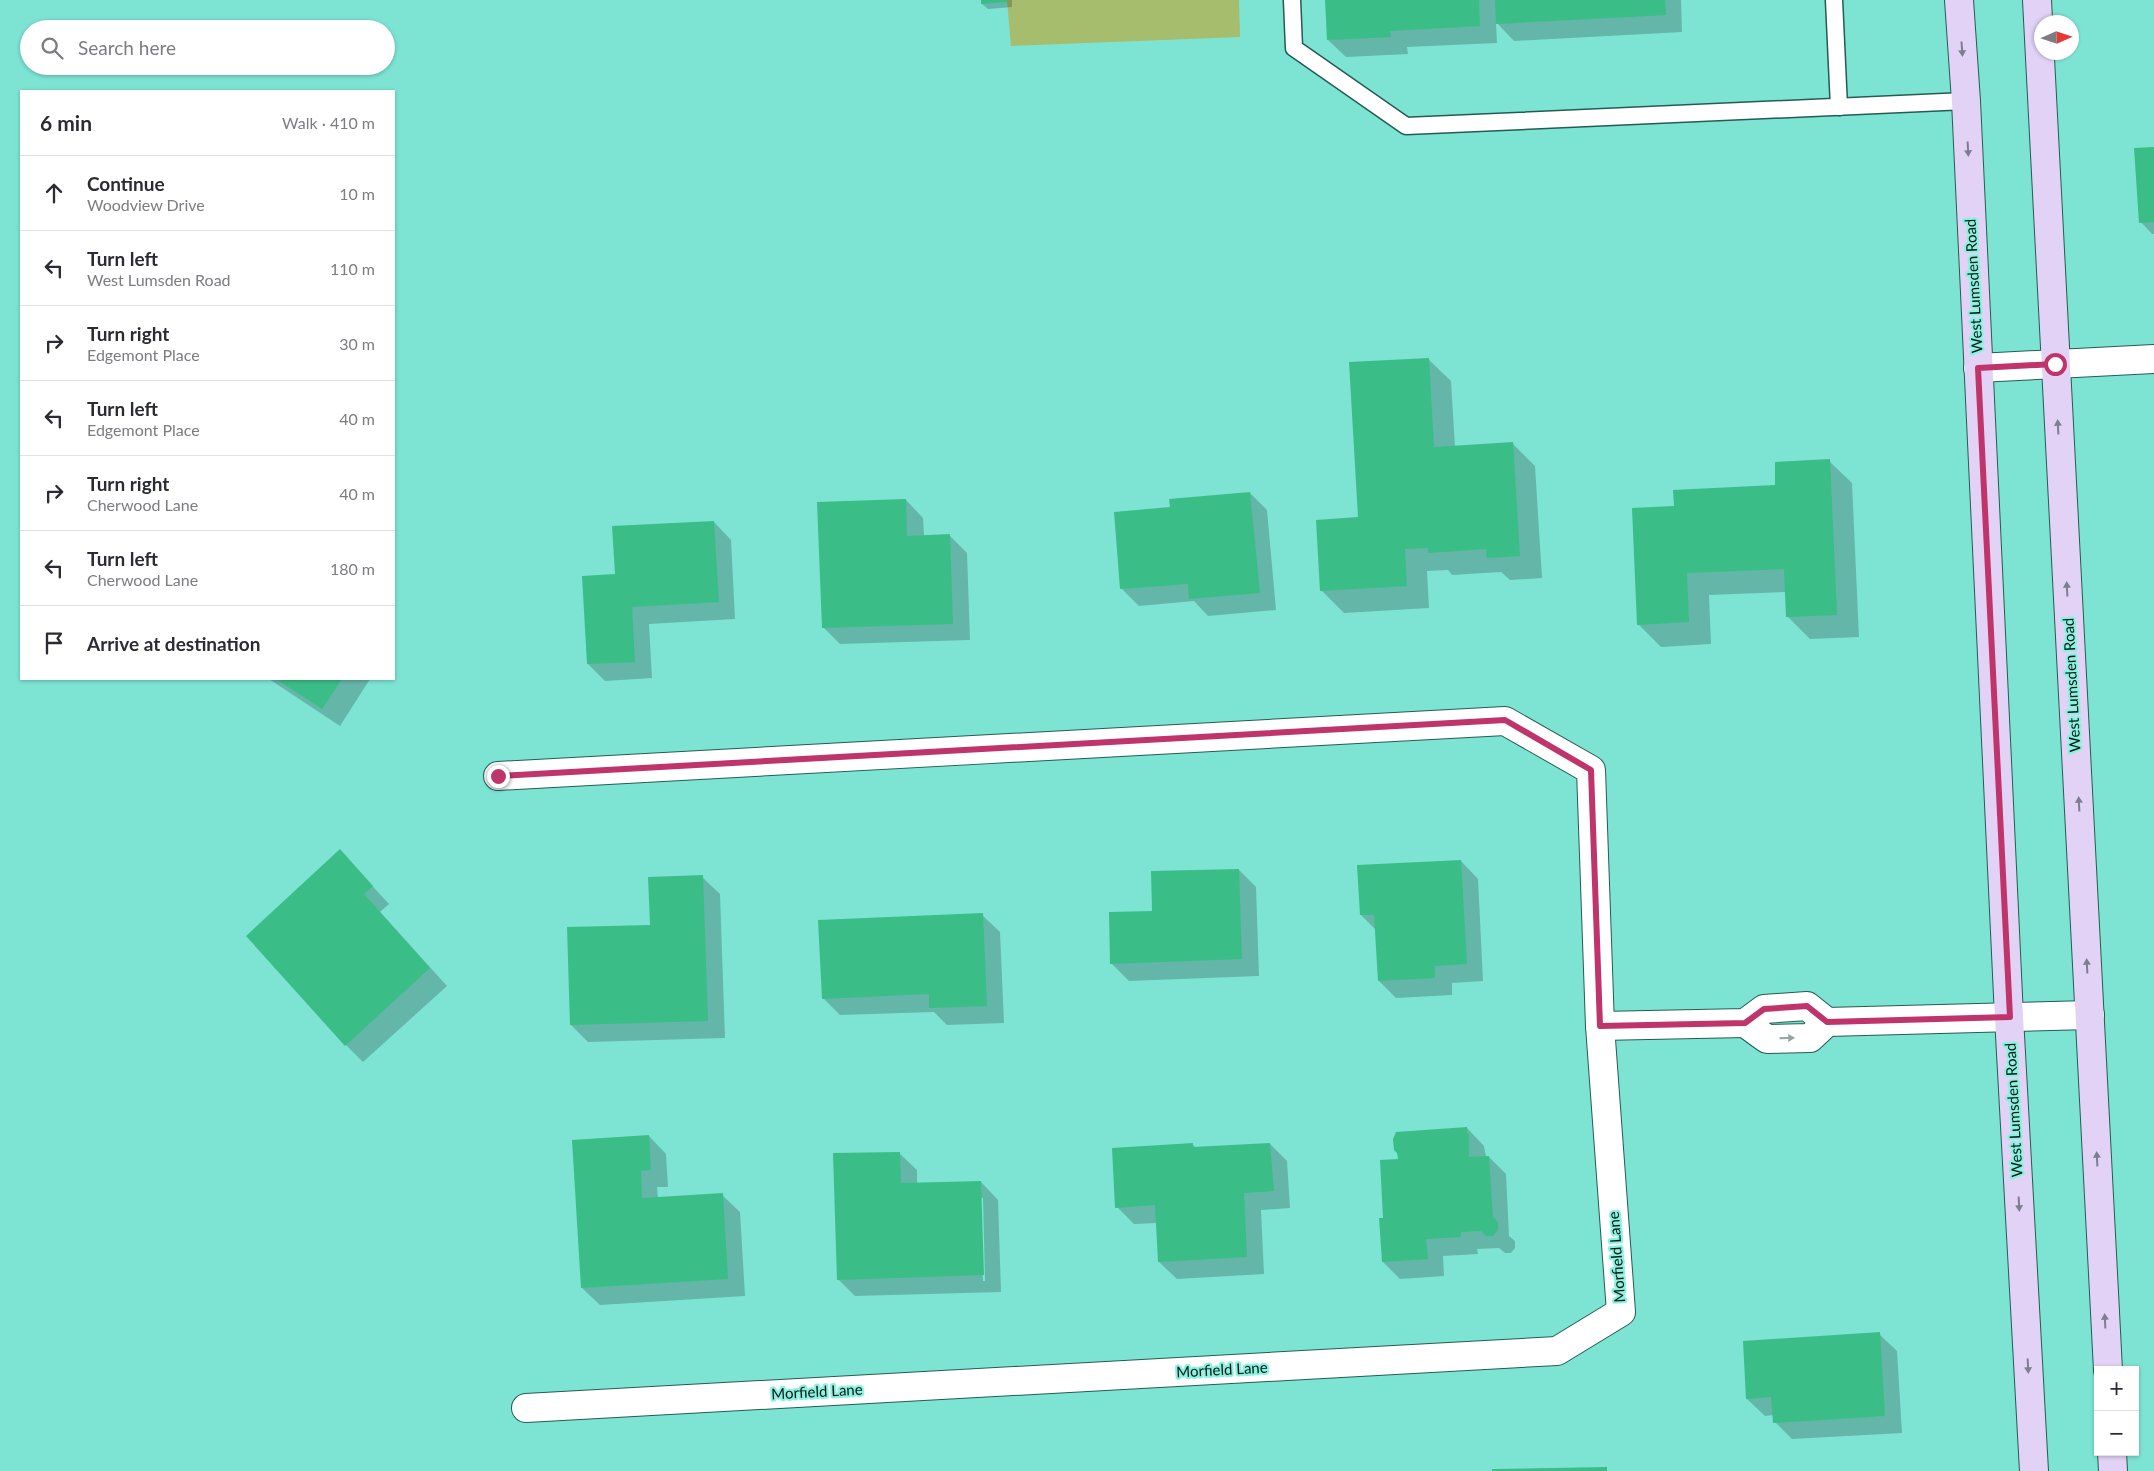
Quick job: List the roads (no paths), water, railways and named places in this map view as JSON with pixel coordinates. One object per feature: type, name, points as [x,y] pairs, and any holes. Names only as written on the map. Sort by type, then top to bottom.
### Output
[{"type":"main road","name":"West Lumsden Road","points":[[1959,0],[1966,101],[2034,1471]]},
{"type":"main road","name":"West Lumsden Road","points":[[2037,0],[2108,1366]]},
{"type":"main road","points":[[2112,1456],[2112,1471]]},
{"type":"street","points":[[1978,368],[2154,359]]},
{"type":"street","points":[[498,776],[1505,720],[1591,770],[1600,1026],[1745,1023],[1764,1009],[1807,1006],[1827,1022],[2090,1015]]},
{"type":"street","name":"Morfield Lane","points":[[526,1408],[1557,1351],[1620,1312],[1600,1026]]},
{"type":"lane","points":[[1292,0],[1294,48],[1406,126],[1966,101]]},
{"type":"lane","points":[[1834,0],[1839,107]]}]
